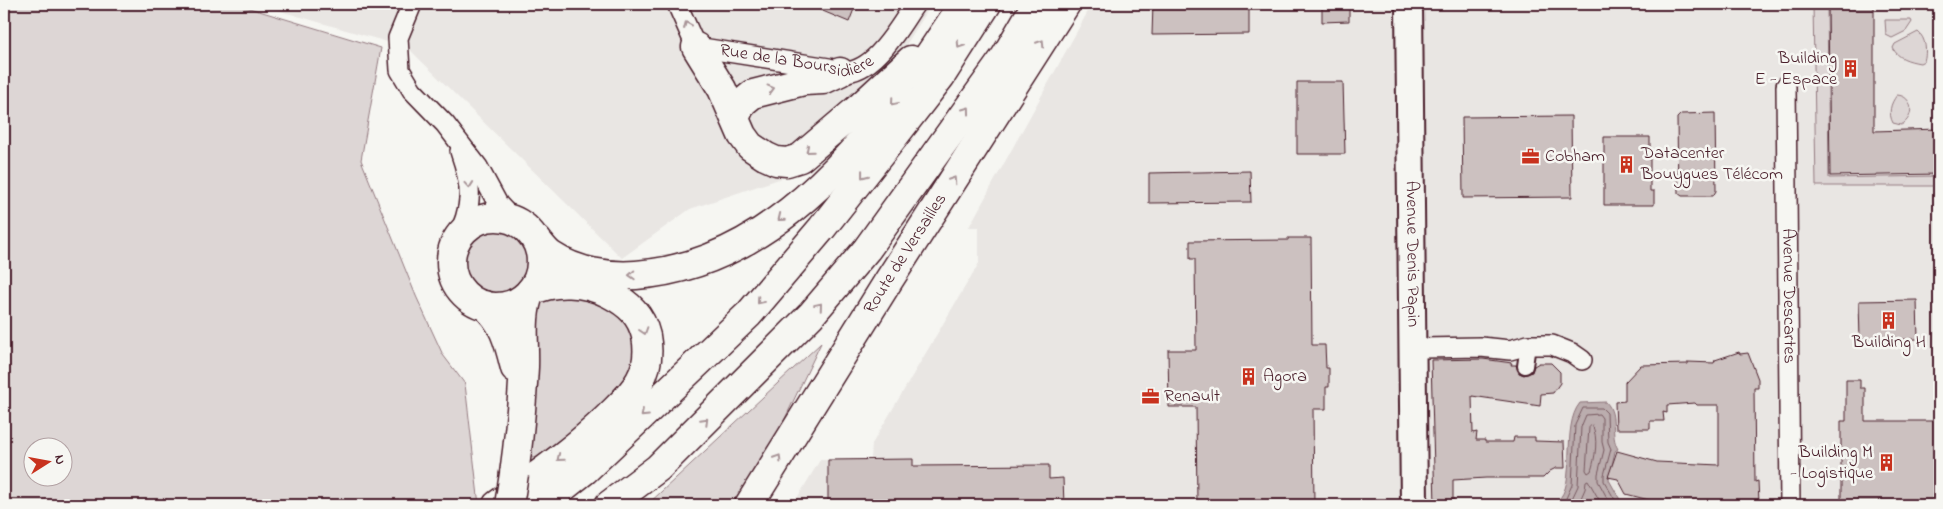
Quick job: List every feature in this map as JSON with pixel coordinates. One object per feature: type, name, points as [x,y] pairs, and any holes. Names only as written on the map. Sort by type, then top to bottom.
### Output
[{"type":"main road","points":[[497,505],[594,431],[623,402],[640,381],[648,358],[648,345],[639,318],[632,308],[607,293],[558,283],[539,287],[520,300],[498,307],[484,305],[464,295],[457,286],[451,263],[456,241],[466,228],[483,218],[501,216],[512,219],[530,230],[552,256],[578,268],[611,275],[628,276],[664,272],[702,262],[731,250],[755,237],[779,220],[826,180],[906,87],[964,4]]},
{"type":"main road","points":[[541,505],[585,470],[749,314],[822,228],[941,76],[987,4]]},
{"type":"main road","points":[[609,505],[658,468],[811,315],[867,249],[1005,57],[1036,4]]},
{"type":"main road","name":"Route de Versailles","points":[[749,505],[1066,4]]},
{"type":"main road","name":"Avenue Denis Papin","points":[[1409,4],[1414,505]]},
{"type":"main road","points":[[696,47],[722,90],[742,136],[750,146],[765,156],[776,161],[787,162],[800,158],[942,33]]},
{"type":"main road","points":[[735,118],[742,103],[753,94],[804,81],[823,80],[840,72]]},
{"type":"main road","points":[[509,505],[520,436],[524,367],[524,310],[530,292],[538,278],[541,266],[541,252],[537,240]]},
{"type":"main road","points":[[484,305],[500,322],[506,335],[521,394]]},
{"type":"main road","points":[[637,505],[656,486],[658,468]]},
{"type":"street","points":[[412,4],[398,38],[400,70],[412,90],[435,113],[478,167],[498,204],[512,219]]},
{"type":"street","name":"Rue de la Boursidière","points":[[677,4],[696,47],[829,68],[840,72],[861,67],[871,62],[889,43],[915,4]]},
{"type":"street","name":"Avenue Descartes","points":[[1786,86],[1790,505]]},
{"type":"street","points":[[456,138],[467,171],[470,188],[466,221],[456,241]]},
{"type":"street","points":[[1422,348],[1481,347],[1510,350],[1528,346],[1552,345],[1572,353],[1582,360]]},
{"type":"street","points":[[1524,366],[1528,346]]},
{"type":"shaded area","points":[[4,4],[236,4],[381,48],[361,160],[416,296],[443,355],[465,384],[479,505],[4,505]]},
{"type":"shaded area","points":[[256,4],[932,4],[885,78],[812,168],[690,209],[622,258],[408,48]]},
{"type":"shaded area","points":[[1092,4],[1939,4],[1939,505],[793,505],[820,460],[871,459],[872,444],[979,263],[979,227],[969,227]]},
{"type":"shaded area","points":[[1813,4],[1827,4],[1829,178],[1939,176],[1939,186],[1816,186]]},
{"type":"shaded area","points":[[1885,20],[1911,20],[1912,22],[1906,31],[1892,38],[1886,35]]},
{"type":"shaded area","points":[[1918,32],[1923,38],[1926,49],[1924,61],[1920,63],[1900,57],[1893,48],[1895,44]]},
{"type":"shaded area","points":[[1897,95],[1907,99],[1911,108],[1909,118],[1901,125],[1893,123],[1890,112],[1891,105]]},
{"type":"shaded area","points":[[495,228],[508,230],[523,243],[526,248],[528,261],[526,274],[513,289],[508,292],[495,294],[482,292],[467,279],[464,274],[462,261],[464,248],[477,233],[482,230]]},
{"type":"shaded area","points":[[548,294],[574,295],[617,314],[627,325],[634,340],[635,353],[631,370],[622,386],[542,459],[526,457],[536,303]]},
{"type":"shaded area","points":[[821,343],[780,429],[737,505],[647,505]]},
{"type":"water","points":[[1606,402],[1612,413],[1615,443],[1618,449],[1615,451],[1609,480],[1623,505],[1559,505],[1557,501],[1563,493],[1567,482],[1569,440],[1574,413],[1580,403]]},
{"type":"building","points":[[806,4],[856,4],[849,22]]},
{"type":"building","points":[[1153,4],[1249,4],[1249,34],[1152,35]]},
{"type":"building","points":[[1322,4],[1349,4],[1349,21],[1322,22]]},
{"type":"building","name":"Building E - Espace","points":[[1828,4],[1874,4],[1874,131],[1939,129],[1939,174],[1830,176]]},
{"type":"building","points":[[1297,82],[1343,82],[1345,154],[1297,154]]},
{"type":"building","name":"Datacenter Bouygues Télécom","points":[[1715,113],[1716,191],[1713,196],[1682,196],[1678,193],[1677,118],[1681,114]]},
{"type":"building","points":[[1571,116],[1572,197],[1463,198],[1462,117]]},
{"type":"building","name":"Datacenter Bouygues Télécom","points":[[1604,137],[1650,137],[1650,191],[1654,191],[1654,205],[1604,205]]},
{"type":"building","points":[[1250,171],[1251,202],[1149,203],[1149,173]]},
{"type":"building","name":"Agora","points":[[1288,238],[1311,238],[1312,345],[1325,345],[1326,368],[1329,368],[1329,387],[1326,387],[1326,409],[1313,409],[1314,505],[1197,505],[1196,407],[1169,407],[1168,350],[1196,350],[1195,259],[1190,259],[1190,241],[1288,240]]},
{"type":"building","name":"Building H","points":[[1917,300],[1918,339],[1860,340],[1859,301]]},
{"type":"building","points":[[1739,352],[1740,354],[1748,353],[1758,379],[1758,388],[1754,388],[1755,482],[1758,481],[1759,503],[1754,503],[1754,505],[1664,504],[1626,494],[1618,479],[1608,477],[1617,451],[1657,462],[1719,465],[1719,405],[1697,405],[1695,403],[1667,405],[1667,413],[1663,412],[1664,421],[1650,421],[1650,429],[1616,429],[1615,402],[1625,401],[1625,382],[1641,365],[1688,364],[1688,362],[1714,363],[1715,360]]},
{"type":"building","points":[[1483,359],[1512,363],[1511,365],[1516,365],[1519,373],[1524,375],[1532,372],[1534,366],[1539,363],[1551,363],[1560,372],[1560,383],[1553,393],[1541,394],[1540,406],[1472,396],[1473,433],[1477,432],[1476,440],[1485,440],[1485,442],[1513,442],[1514,437],[1535,437],[1535,441],[1564,442],[1565,468],[1556,468],[1543,478],[1453,480],[1453,505],[1435,505],[1431,360]]},
{"type":"building","name":"Building M - Logistique","points":[[1846,380],[1860,380],[1860,388],[1865,388],[1865,421],[1934,421],[1935,505],[1841,505],[1841,421],[1846,421]]},
{"type":"building","points":[[913,459],[913,466],[1049,465],[1049,479],[1063,478],[1064,505],[828,505],[828,460]]},
{"type":"place","name":"Building E - Espace","points":[[1851,69]]},
{"type":"place","name":"Cobham","points":[[1531,157]]},
{"type":"place","name":"Datacenter Bouygues Télécom","points":[[1627,164]]},
{"type":"place","name":"Building H","points":[[1889,320]]},
{"type":"place","name":"Agora","points":[[1249,377]]},
{"type":"place","name":"Renault","points":[[1150,397]]},
{"type":"place","name":"Building M - Logistique","points":[[1887,463]]}]
